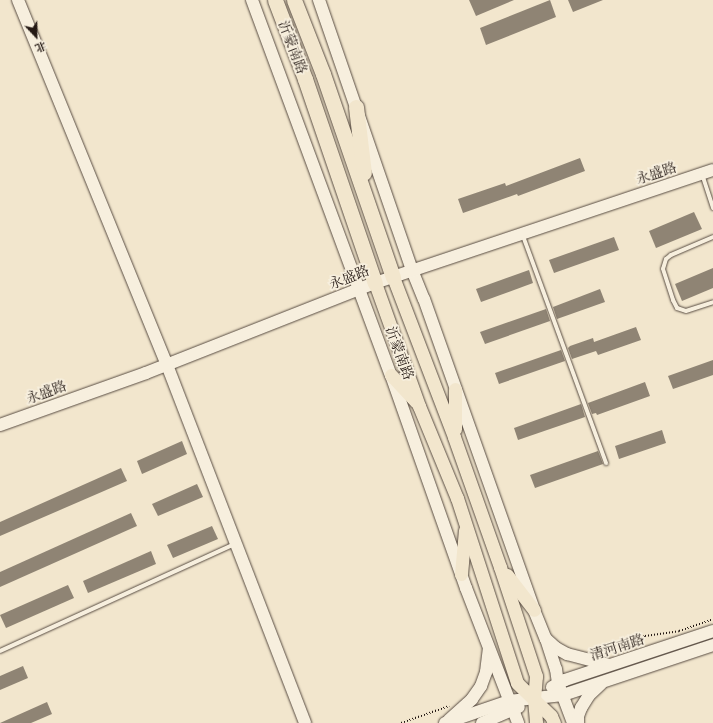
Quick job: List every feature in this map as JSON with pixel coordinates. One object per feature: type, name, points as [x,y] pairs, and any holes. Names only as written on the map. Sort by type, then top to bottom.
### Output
[{"type":"highway","name":"沂蒙南路","points":[[275,0],[305,79],[375,283]]},
{"type":"highway","name":"沂蒙南路","points":[[294,0],[323,74],[394,277]]},
{"type":"highway","points":[[356,107],[367,202]]},
{"type":"main road","name":"沂蒙南路","points":[[394,277],[454,437],[500,566],[536,676],[534,699],[536,723]]},
{"type":"main road","name":"沂蒙南路","points":[[375,283],[419,406],[457,498],[517,683],[551,716],[554,723]]},
{"type":"main road","points":[[391,375],[419,406]]},
{"type":"main road","points":[[454,437],[455,388]]},
{"type":"main road","points":[[461,574],[465,524]]},
{"type":"main road","points":[[500,566],[534,610]]},
{"type":"street","points":[[18,0],[167,365],[237,543],[305,723]]},
{"type":"street","points":[[252,0],[391,375],[461,574],[518,723]]},
{"type":"street","points":[[319,0],[412,270],[424,299],[546,640],[556,669],[558,683],[573,723]]},
{"type":"street","name":"永盛路","points":[[0,425],[167,365],[375,283],[708,172]]},
{"type":"street","name":"清河南路","points":[[534,699],[558,683],[713,631]]},
{"type":"street","points":[[546,640],[556,648],[580,659],[609,666]]},
{"type":"street","name":"清河南路","points":[[445,723],[534,699],[563,695],[713,645]]},
{"type":"street","points":[[445,723],[472,699],[481,686],[490,647]]},
{"type":"street","points":[[578,723],[580,708],[589,695],[604,681]]},
{"type":"street","name":"清河南路","points":[[482,723],[511,706]]},
{"type":"lane","points":[[708,172],[713,208]]},
{"type":"lane","points":[[522,233],[606,463]]},
{"type":"lane","points":[[713,237],[671,255],[666,260],[663,269],[677,308],[686,311],[713,302]]},
{"type":"lane","points":[[0,651],[237,543]]},
{"type":"path","points":[[580,659],[644,636],[679,631],[713,619]]},
{"type":"path","points":[[401,723],[451,706]]},
{"type":"building","points":[[469,0],[514,0],[476,16]]},
{"type":"building","points":[[550,0],[556,17],[486,45],[480,28]]},
{"type":"building","points":[[568,0],[603,0],[573,12]]},
{"type":"building","points":[[580,158],[585,171],[518,196],[517,194],[463,213],[458,199],[505,183],[506,186]]},
{"type":"building","points":[[694,212],[702,229],[656,248],[649,231]]},
{"type":"building","points":[[614,237],[619,250],[554,273],[549,260]]},
{"type":"building","points":[[713,268],[713,288],[682,301],[675,284]]},
{"type":"building","points":[[529,270],[533,283],[481,302],[476,289]]},
{"type":"building","points":[[600,289],[605,302],[557,319],[553,307]]},
{"type":"building","points":[[546,309],[550,321],[485,344],[480,332]]},
{"type":"building","points":[[636,327],[641,340],[598,355],[596,351],[572,359],[568,348],[570,346],[593,338],[594,342]]},
{"type":"building","points":[[561,350],[565,361],[499,384],[495,373]]},
{"type":"building","points":[[713,360],[713,375],[673,389],[668,376]]},
{"type":"building","points":[[645,382],[650,396],[597,415],[596,413],[592,414],[588,403]]},
{"type":"building","points":[[581,404],[585,417],[518,440],[514,428]]},
{"type":"building","points":[[662,430],[666,443],[619,459],[615,446]]},
{"type":"building","points":[[182,441],[187,454],[142,474],[137,461]]},
{"type":"building","points":[[598,451],[603,464],[535,488],[530,475]]},
{"type":"building","points":[[121,468],[127,481],[0,536],[0,522]]},
{"type":"building","points":[[197,484],[203,497],[158,516],[152,504]]},
{"type":"building","points":[[131,513],[137,526],[0,587],[0,572]]},
{"type":"building","points":[[212,526],[218,539],[173,558],[167,545]]},
{"type":"building","points":[[151,551],[156,564],[88,593],[83,581]]},
{"type":"building","points":[[68,585],[74,598],[6,628],[0,615]]},
{"type":"building","points":[[23,666],[28,678],[0,690],[0,676]]},
{"type":"building","points":[[47,702],[52,714],[31,723],[0,723]]}]
